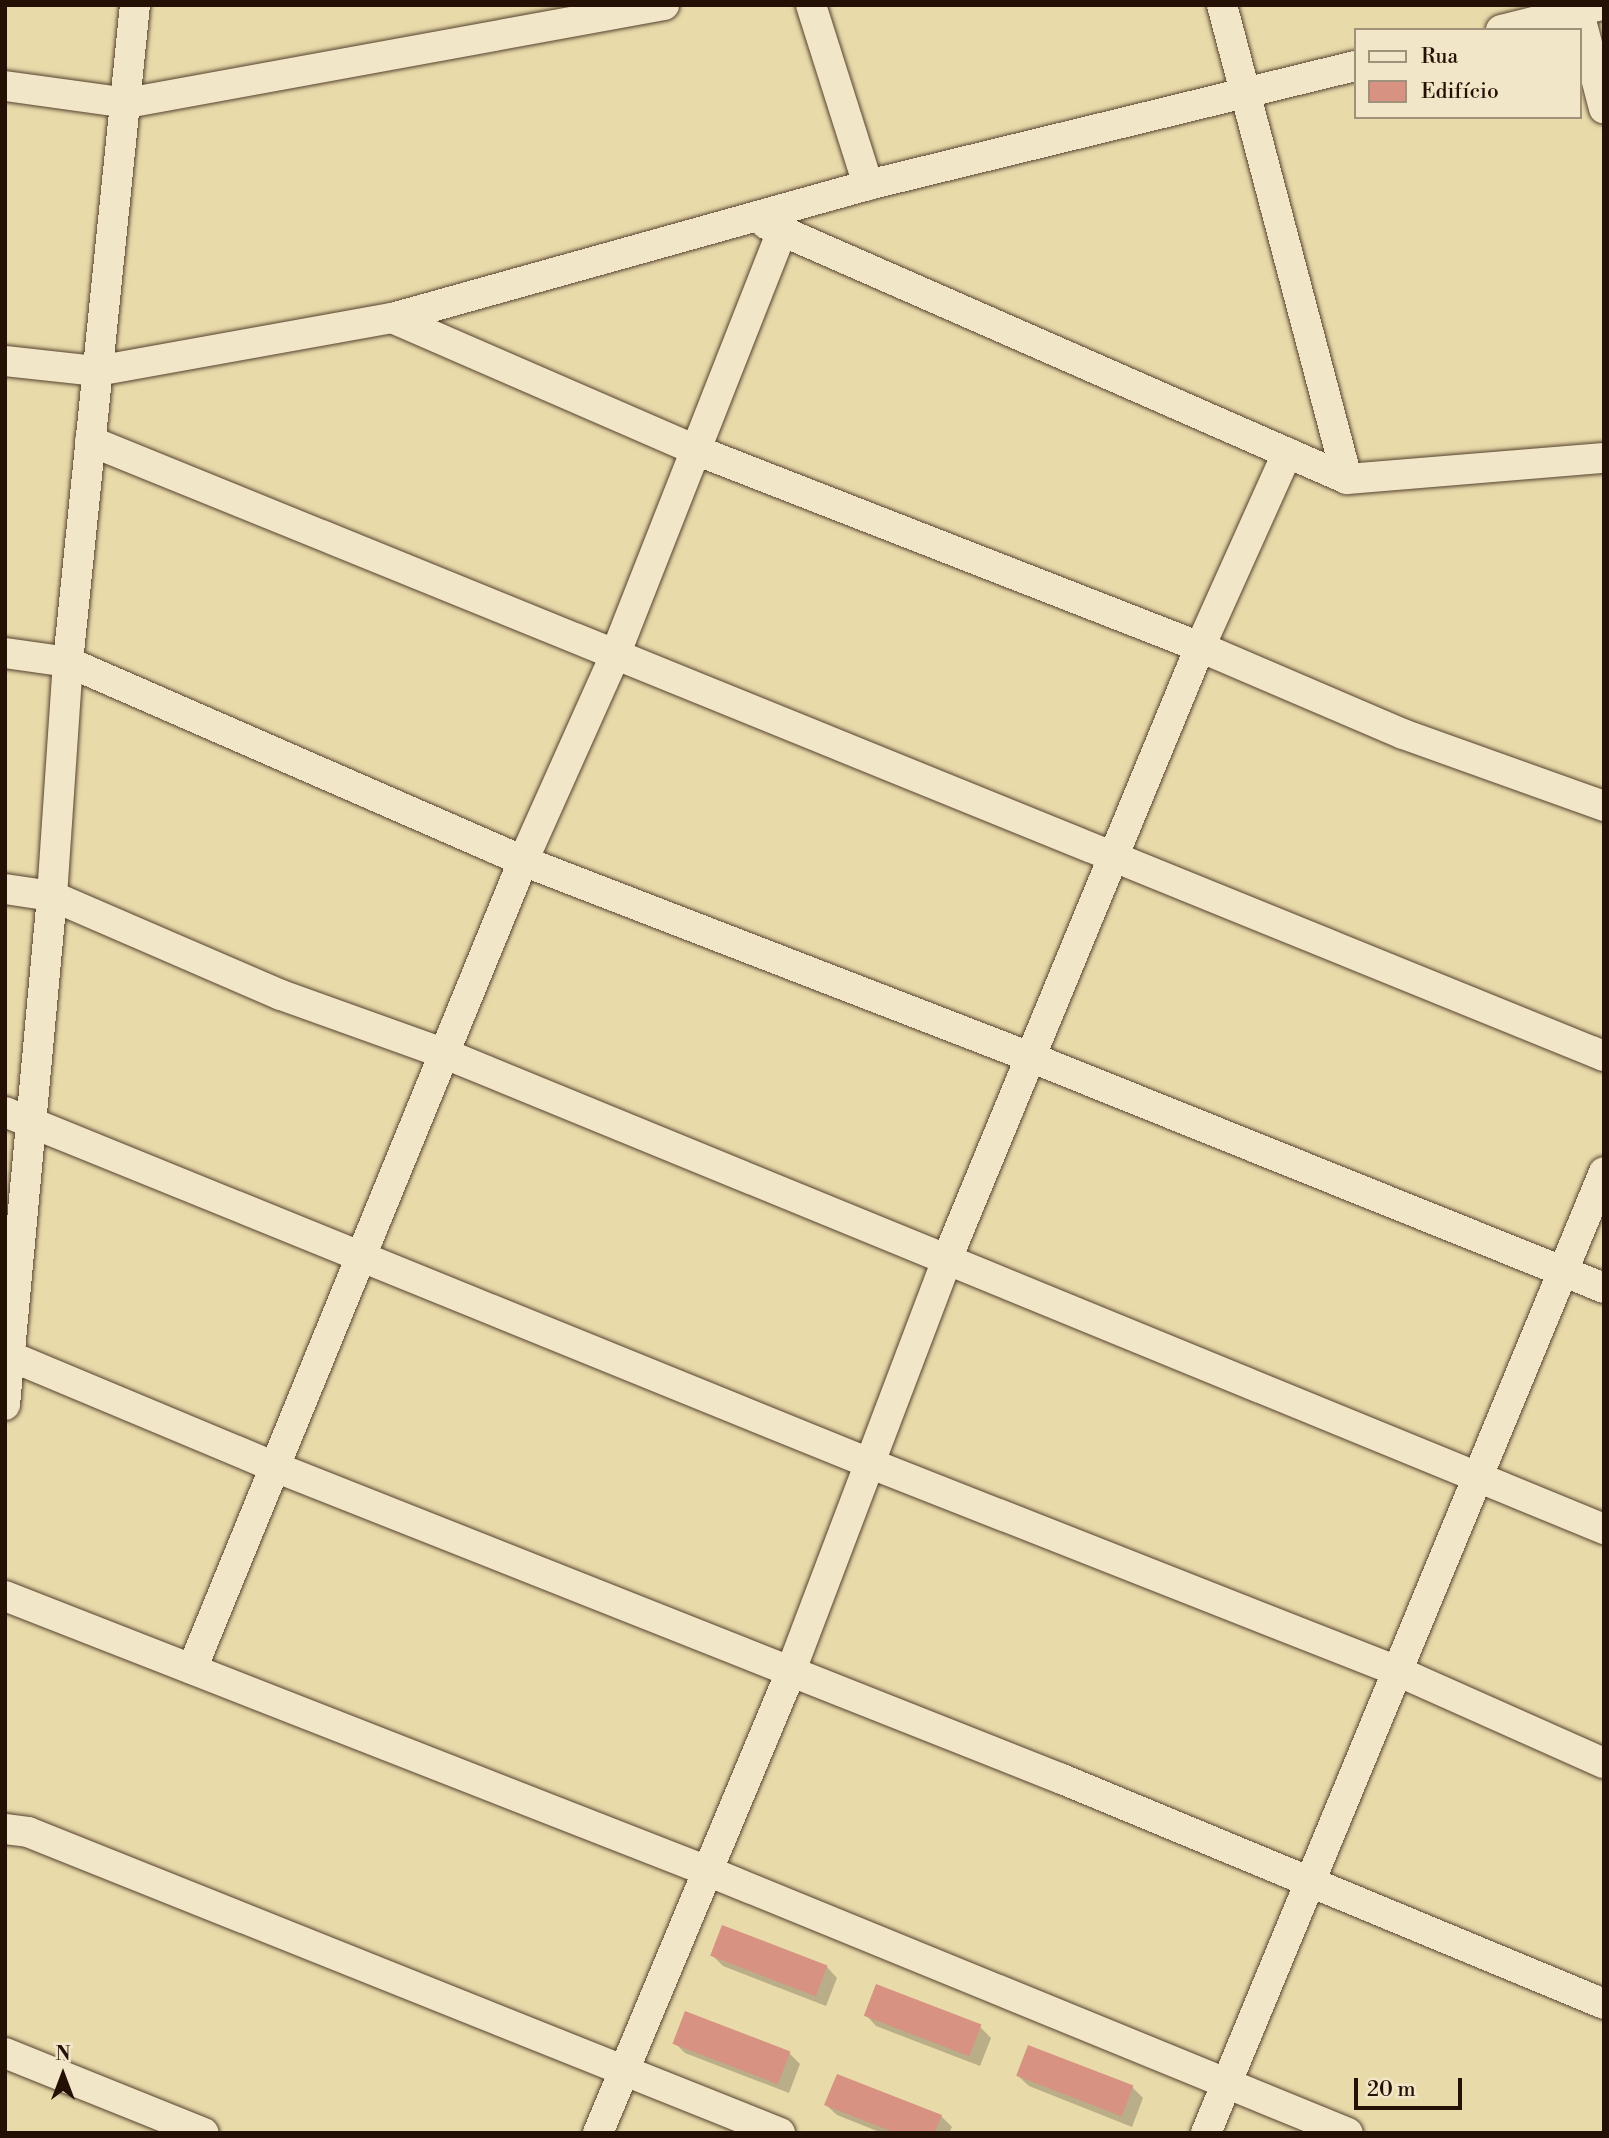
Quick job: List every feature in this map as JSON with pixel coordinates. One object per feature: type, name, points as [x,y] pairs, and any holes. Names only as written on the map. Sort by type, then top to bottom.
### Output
[{"type":"street","points":[[5,1405],[17,1118],[52,897],[68,662],[135,5]]},
{"type":"street","points":[[5,86],[127,103],[664,5]]},
{"type":"street","points":[[811,5],[868,186]]},
{"type":"street","points":[[1222,5],[1348,479]]},
{"type":"street","points":[[1508,28],[1585,7],[1604,109]]},
{"type":"street","points":[[5,360],[97,371],[392,318],[749,217],[1354,66]]},
{"type":"street","points":[[749,217],[1348,479],[1604,458]]},
{"type":"street","points":[[192,1668],[523,861],[615,655],[782,231]]},
{"type":"street","points":[[392,318],[694,449],[1200,647],[1403,734],[1604,806]]},
{"type":"street","points":[[90,441],[1112,859],[1604,1056]]},
{"type":"street","points":[[598,2133],[710,1872],[790,1673],[947,1259],[1200,647],[1287,453]]},
{"type":"street","points":[[5,653],[68,662],[523,861],[1030,1057],[1604,1288]]},
{"type":"street","points":[[5,889],[52,897],[281,995],[443,1053],[1604,1530]]},
{"type":"street","points":[[17,1118],[869,1463],[1397,1671],[1604,1763]]},
{"type":"street","points":[[1206,2133],[1308,1881],[1566,1271],[1604,1172]]},
{"type":"street","points":[[7,1355],[275,1467],[1062,1779],[1604,2004]]},
{"type":"street","points":[[5,1596],[710,1872],[1348,2133]]},
{"type":"street","points":[[5,1829],[28,1832],[624,2068],[780,2133]]},
{"type":"street","points":[[5,2053],[204,2133]]},
{"type":"building","points":[[722,1925],[827,1965],[816,1996],[710,1956]]},
{"type":"building","points":[[876,1984],[981,2024],[969,2056],[864,2016]]},
{"type":"building","points":[[685,2011],[790,2051],[778,2084],[672,2044]]},
{"type":"building","points":[[1028,2045],[1133,2085],[1122,2116],[1016,2076]]},
{"type":"building","points":[[837,2074],[942,2115],[934,2133],[896,2133],[824,2105]]}]
